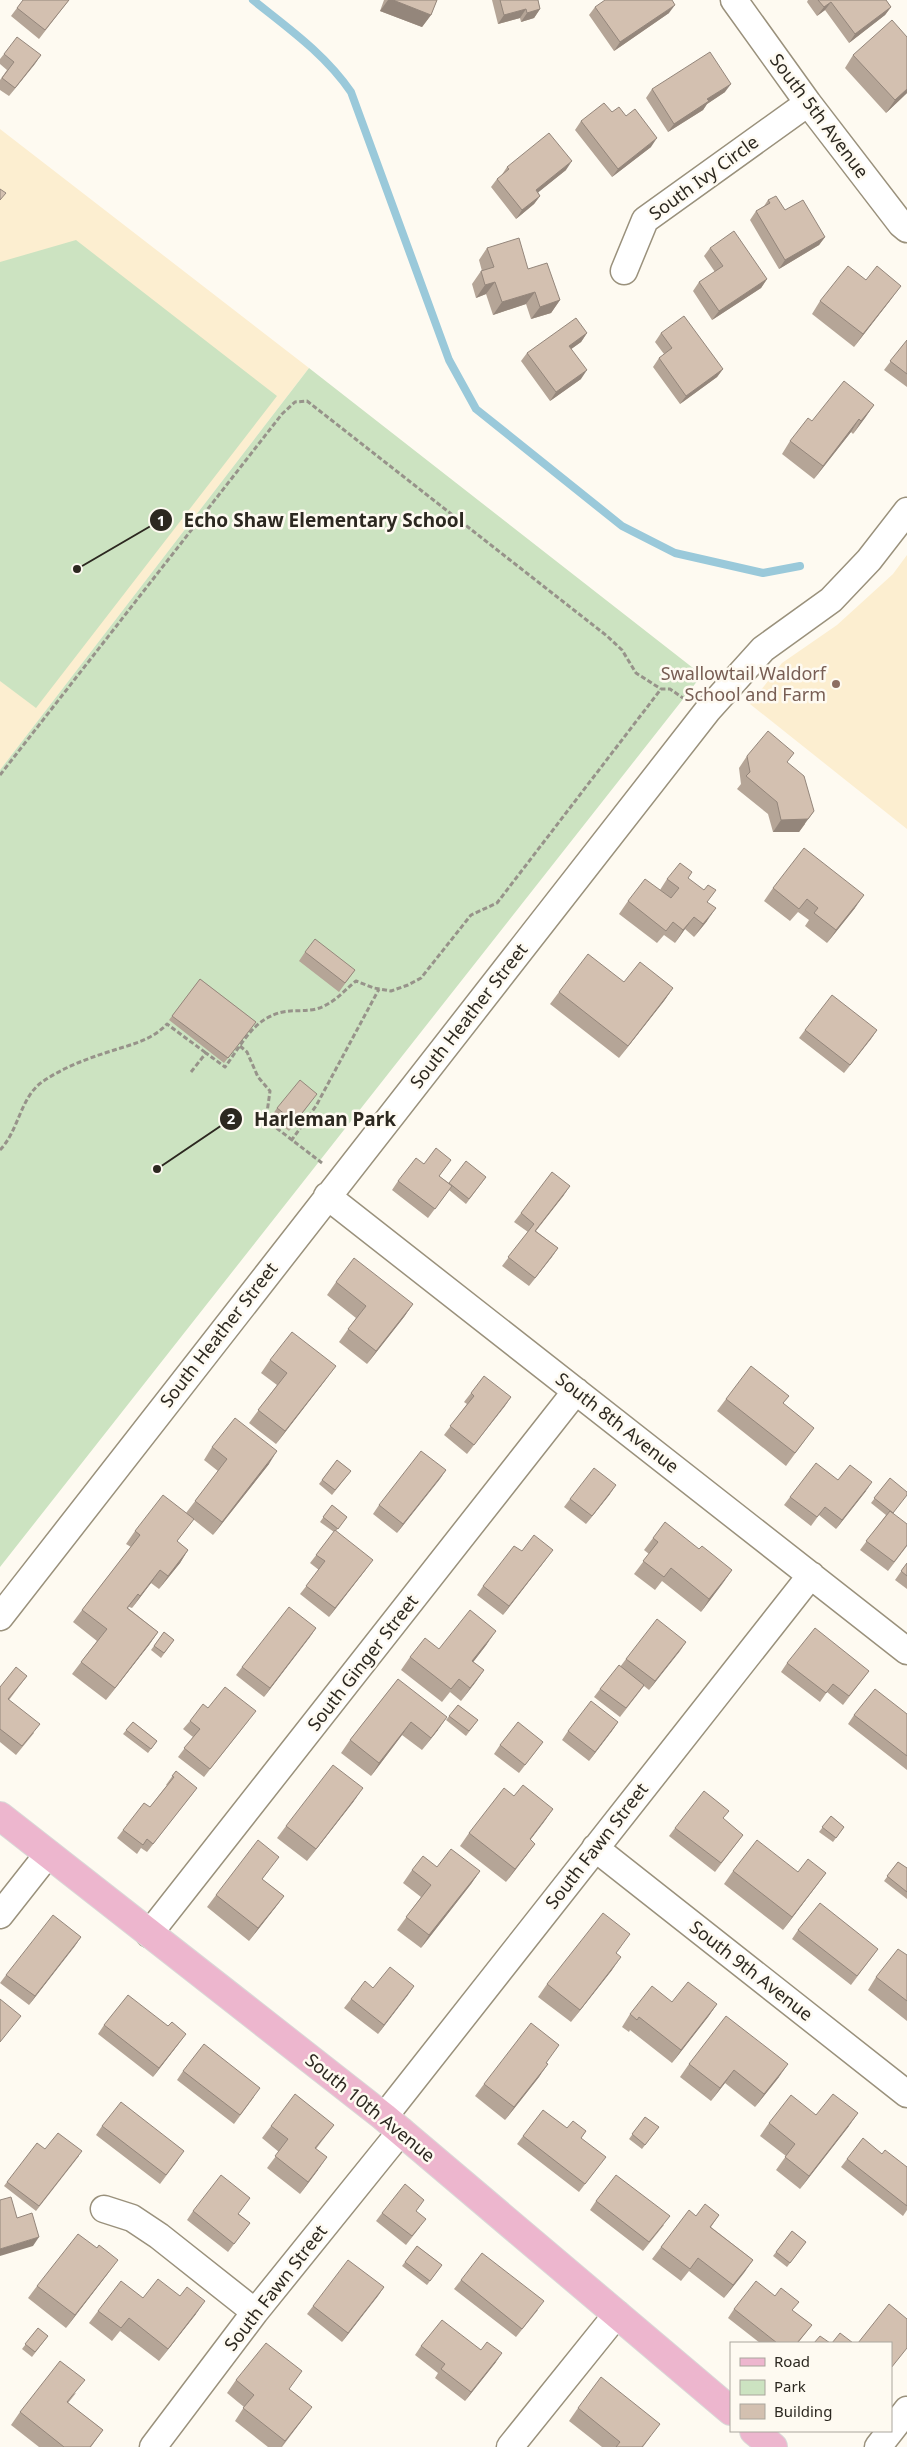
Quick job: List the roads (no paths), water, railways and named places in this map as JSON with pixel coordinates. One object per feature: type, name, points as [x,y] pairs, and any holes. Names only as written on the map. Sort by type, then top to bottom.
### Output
[{"type":"main road","name":"South 10th Avenue","points":[[0,1816],[393,2124],[730,2410]]},
{"type":"main road","points":[[755,2432],[773,2447]]},
{"type":"street","name":"South 5th Avenue","points":[[734,0],[808,103],[901,224],[907,229]]},
{"type":"street","name":"South Ivy Circle","points":[[624,270],[645,220],[808,103]]},
{"type":"street","name":"South Heather Street","points":[[0,1617],[708,710],[763,649],[831,600],[869,560],[907,511]]},
{"type":"street","name":"South 8th Avenue","points":[[334,1187],[576,1391],[907,1651]]},
{"type":"street","name":"South Ginger Street","points":[[149,1934],[576,1391]]},
{"type":"street","name":"South Fawn Street","points":[[164,2443],[256,2312],[596,1848],[811,1575]]},
{"type":"street","name":"South 9th Avenue","points":[[596,1848],[907,2094]]},
{"type":"street","points":[[0,1915],[48,1854]]},
{"type":"street","points":[[104,2209],[132,2218],[152,2231],[256,2312]]},
{"type":"street","points":[[510,2447],[616,2314]]},
{"type":"street","points":[[892,2429],[907,2410]]},
{"type":"street","points":[[878,2447],[890,2432]]},
{"type":"waterway","points":[[253,0],[293,31],[318,54],[341,78],[351,92],[449,360],[476,409],[622,526],[675,553],[763,573],[800,566]]},
{"type":"place","name":"Echo Shaw Elementary School","points":[[77,569]]},
{"type":"place","name":"Swallowtail Waldorf School and Farm","points":[[836,684]]},
{"type":"place","name":"Harleman Park","points":[[157,1169]]}]
